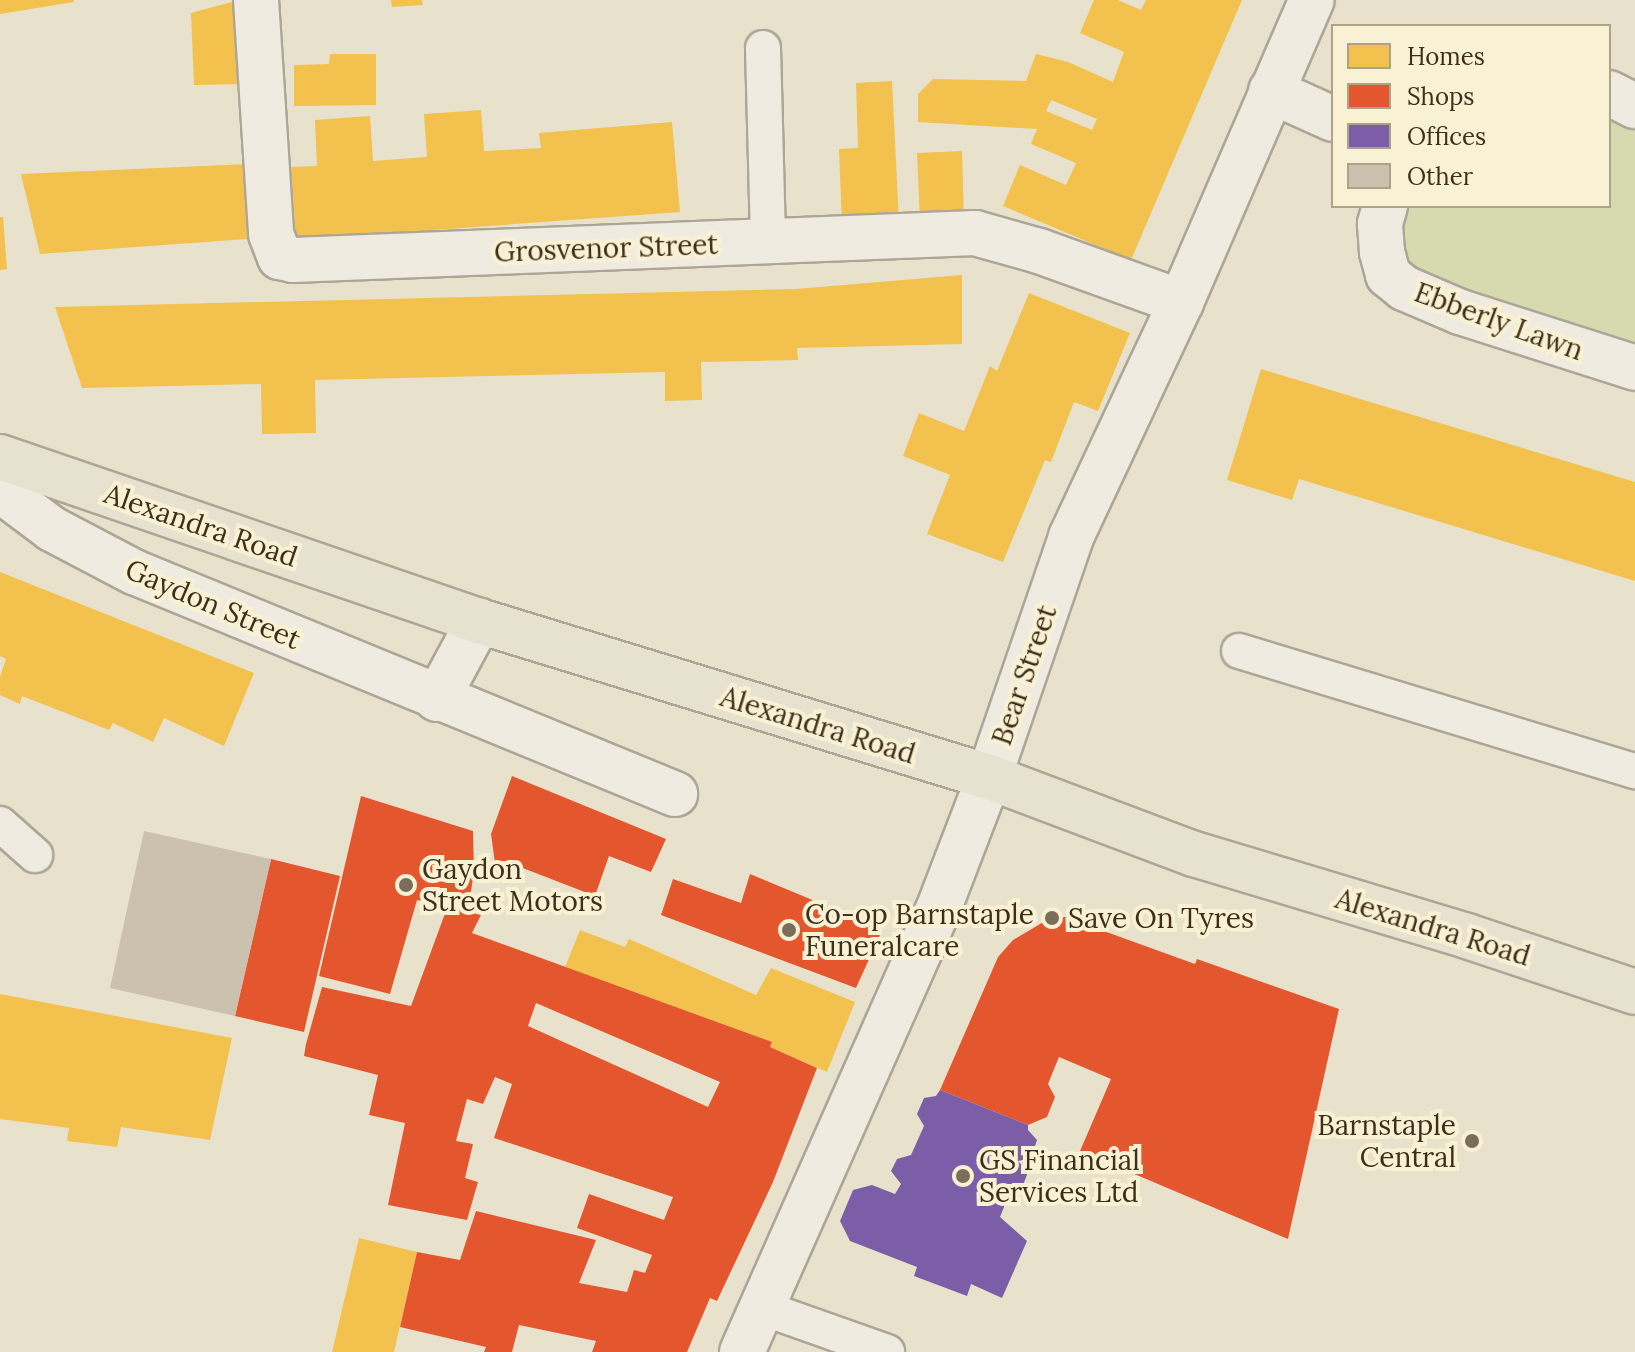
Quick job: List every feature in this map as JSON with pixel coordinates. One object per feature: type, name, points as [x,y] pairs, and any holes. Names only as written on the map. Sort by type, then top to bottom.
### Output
[{"type":"main road","name":"Alexandra Road","points":[[0,457],[479,621],[989,777],[1194,854],[1467,936],[1635,992]]},
{"type":"street","name":"Grosvenor Street","points":[[256,0],[271,234],[280,257],[293,260],[975,233],[1039,251],[1181,302]]},
{"type":"street","name":"Bear Street","points":[[742,1352],[938,910],[989,777],[1071,537],[1181,302],[1312,0]]},
{"type":"street","points":[[1271,91],[1331,118]]},
{"type":"street","points":[[1611,94],[1635,106]]},
{"type":"street","name":"Ebberly Lawn","points":[[1384,208],[1380,224],[1382,252],[1388,275],[1404,288],[1460,312],[1635,368]]},
{"type":"street","name":"Gaydon Street","points":[[0,490],[52,529],[134,572],[437,699],[675,794]]},
{"type":"street","points":[[437,699],[479,621]]},
{"type":"lane","points":[[763,48],[768,242]]},
{"type":"lane","points":[[1239,651],[1635,771]]},
{"type":"lane","points":[[0,824],[35,855]]},
{"type":"lane","points":[[760,1307],[887,1352]]},
{"type":"green space","points":[[1611,94],[1635,106],[1635,368],[1404,288],[1385,208],[1611,208]]},
{"type":"building: Homes","points":[[0,0],[74,0],[74,2],[0,14]]},
{"type":"building: Homes","points":[[239,0],[242,84],[194,85],[191,13]]},
{"type":"building: Homes","points":[[391,0],[422,0],[423,5],[392,7]]},
{"type":"building: Homes","points":[[1094,0],[1118,0],[1141,10],[1146,0],[1242,0],[1131,260],[1003,206],[1020,165],[1066,185],[1076,163],[1031,144],[1037,129],[918,122],[918,94],[933,79],[1026,81],[1036,54],[1068,62],[1113,82],[1124,52],[1080,33]],"holes":[[[1051,100],[1097,119],[1092,130],[1046,111]]]},
{"type":"building: Homes","points":[[330,54],[376,54],[376,105],[294,106],[294,65],[329,64]]},
{"type":"building: Homes","points":[[892,81],[899,223],[842,225],[839,149],[858,148],[856,83]]},
{"type":"building: Homes","points":[[481,110],[484,151],[541,148],[539,133],[672,122],[680,212],[296,240],[291,167],[317,166],[315,120],[370,116],[373,161],[427,157],[424,114]]},
{"type":"building: Homes","points":[[962,151],[964,220],[920,221],[917,153]]},
{"type":"building: Homes","points":[[249,164],[247,239],[40,254],[21,174]]},
{"type":"building: Homes","points":[[0,217],[3,217],[7,269],[0,270]]},
{"type":"building: Homes","points":[[962,275],[962,344],[797,348],[798,360],[701,362],[702,400],[665,401],[665,372],[315,380],[316,433],[262,434],[261,384],[82,388],[55,307],[796,289]]},
{"type":"building: Homes","points":[[1029,293],[1130,333],[1098,411],[1074,402],[1051,462],[1045,460],[1003,562],[927,534],[950,475],[903,456],[919,413],[964,431],[990,366],[997,371]]},
{"type":"building: Homes","points":[[1261,369],[1635,482],[1635,581],[1299,479],[1292,500],[1227,480]]},
{"type":"building: Homes","points":[[0,572],[254,673],[224,746],[164,718],[153,742],[113,723],[109,730],[22,696],[20,704],[0,695],[0,677],[6,659],[0,656]]},
{"type":"building: Homes","points":[[580,930],[625,947],[629,939],[756,995],[771,968],[855,1002],[827,1072],[770,1047],[772,1042],[565,967]]},
{"type":"building: Homes","points":[[0,994],[232,1038],[210,1140],[121,1127],[117,1147],[67,1141],[69,1128],[0,1119]]},
{"type":"building: Homes","points":[[359,1238],[417,1252],[394,1352],[332,1352]]},
{"type":"building: Shops","points":[[512,776],[666,839],[651,872],[609,856],[595,896],[515,865],[497,878],[491,834]]},
{"type":"building: Shops","points":[[361,796],[473,831],[474,871],[468,912],[481,915],[472,933],[772,1042],[770,1047],[817,1068],[773,1182],[717,1301],[710,1298],[687,1352],[592,1352],[596,1341],[519,1325],[512,1352],[484,1352],[486,1347],[400,1327],[417,1252],[460,1260],[476,1211],[596,1240],[579,1283],[627,1292],[634,1270],[645,1273],[652,1255],[577,1228],[589,1194],[664,1220],[673,1197],[494,1138],[512,1084],[495,1077],[483,1104],[467,1099],[456,1141],[473,1144],[465,1178],[478,1182],[467,1220],[388,1205],[405,1123],[369,1115],[378,1075],[304,1056],[306,1044],[322,987],[411,1006],[447,908],[417,900],[390,994],[319,976]],"holes":[[[536,1003],[720,1082],[708,1107],[528,1026]]]},
{"type":"building: Shops","points":[[271,859],[340,876],[304,1032],[235,1016]]},
{"type":"building: Shops","name":"Co-op Barnstaple Funeralcare","points":[[750,874],[875,926],[880,935],[856,988],[661,915],[673,879],[741,903]]},
{"type":"building: Shops","points":[[1065,917],[1195,964],[1197,959],[1339,1009],[1288,1239],[1080,1151],[1111,1079],[1059,1057],[1048,1084],[1055,1097],[1047,1117],[1028,1125],[940,1090],[998,957],[1013,940],[1050,918]]},
{"type":"building: Offices","points":[[940,1090],[1028,1125],[1028,1130],[1037,1140],[1031,1158],[1018,1161],[1028,1172],[1022,1188],[1010,1192],[1000,1217],[1027,1241],[1002,1298],[971,1284],[967,1296],[914,1276],[917,1267],[850,1241],[840,1221],[853,1190],[872,1185],[895,1194],[901,1184],[891,1171],[897,1159],[911,1155],[924,1126],[917,1114],[924,1098],[936,1096]]},
{"type":"building: Other","points":[[144,831],[271,859],[235,1016],[110,988]]},
{"type":"place","name":"Gaydon Street Motors","points":[[406,885]]},
{"type":"place","name":"Save On Tyres","points":[[1052,918]]},
{"type":"place","name":"Co-op Barnstaple Funeralcare","points":[[789,930]]},
{"type":"place","name":"Barnstaple Central","points":[[1472,1141]]},
{"type":"place","name":"GS Financial Services Ltd","points":[[963,1176]]}]
